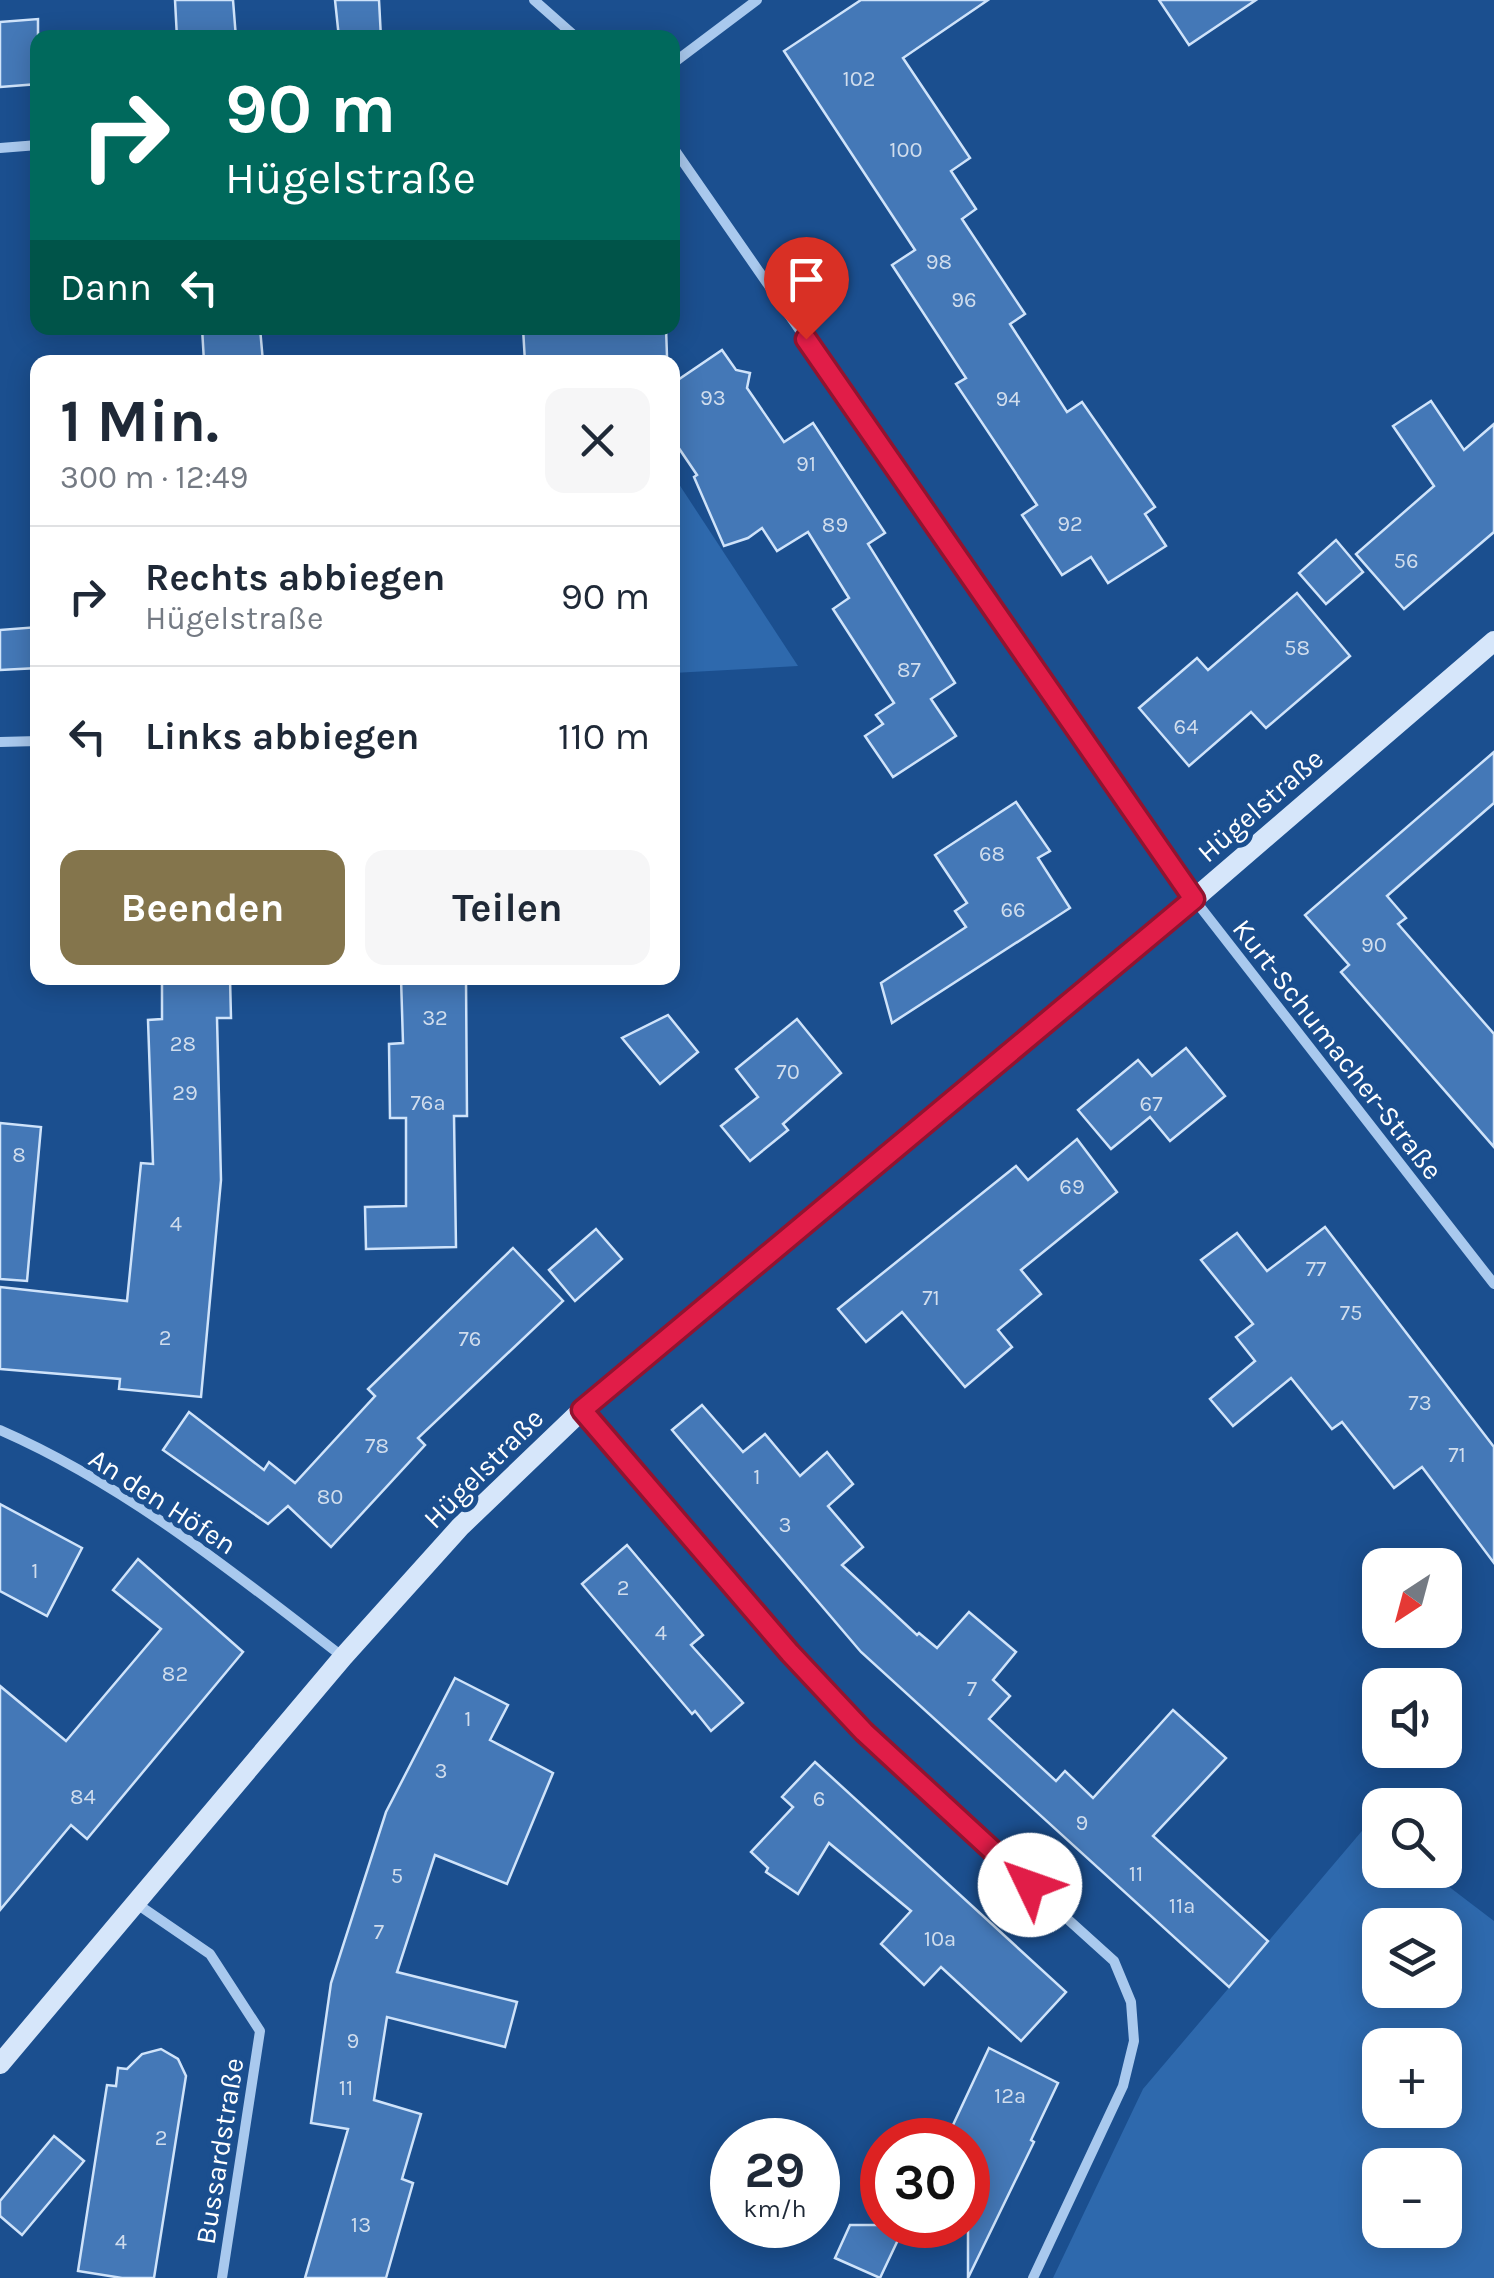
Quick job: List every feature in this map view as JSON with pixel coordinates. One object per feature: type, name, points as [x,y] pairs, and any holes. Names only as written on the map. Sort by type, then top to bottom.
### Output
[{"type":"street","points":[[534,0],[568,30]]},
{"type":"street","points":[[680,58],[758,0]]},
{"type":"street","points":[[0,148],[30,146]]},
{"type":"street","name":"Kurt-Schumacher-Straße","points":[[680,158],[1194,899],[1494,1284]]},
{"type":"street","name":"Hügelstraße","points":[[0,2064],[343,1657],[460,1527],[582,1410],[1194,899],[1494,641]]},
{"type":"street","points":[[0,742],[30,740]]},
{"type":"street","points":[[582,1410],[790,1653],[889,1758],[1114,1962],[1131,2002],[1134,2042],[1123,2086],[1033,2278]]},
{"type":"street","name":"An den Höfen","points":[[0,1430],[28,1442],[173,1526],[343,1657]]},
{"type":"street","name":"Bussardstraße","points":[[136,1904],[210,1954],[260,2030],[222,2278]]},
{"type":"shaded area","points":[[680,486],[798,666],[680,673]]},
{"type":"shaded area","points":[[1362,1831],[1362,1888],[1451,1888],[1494,1921],[1494,2278],[1053,2278],[1143,2089]]},
{"type":"building","points":[[175,0],[233,0],[235,30],[177,30]]},
{"type":"building","points":[[335,0],[379,0],[381,30],[338,30]]},
{"type":"building","points":[[861,0],[988,0],[903,58],[970,158],[951,171],[976,209],[962,219],[1025,314],[1010,324],[1067,412],[1082,402],[1155,507],[1145,514],[1166,546],[1108,583],[1091,557],[1062,575],[1022,515],[1037,505],[956,384],[966,378],[892,265],[915,250],[784,51]]},
{"type":"building","points":[[1159,0],[1256,0],[1189,45]]},
{"type":"building","points":[[38,19],[38,30],[30,30],[30,85],[0,87],[0,22]]},
{"type":"building","points":[[202,335],[261,335],[262,355],[204,355]]},
{"type":"building","points":[[523,335],[666,335],[667,355],[525,355]]},
{"type":"building","points":[[722,350],[736,370],[750,373],[747,388],[784,442],[813,423],[885,533],[868,544],[955,683],[931,699],[956,736],[893,777],[865,736],[883,724],[876,715],[894,703],[833,609],[849,598],[808,532],[777,551],[762,528],[748,538],[724,546],[694,477],[697,475],[680,450],[680,379]]},
{"type":"building","points":[[1431,401],[1464,450],[1494,424],[1494,532],[1404,609],[1356,554],[1434,486],[1393,426]]},
{"type":"building","points":[[1336,540],[1363,572],[1326,604],[1299,573]]},
{"type":"building","points":[[1297,593],[1350,656],[1266,728],[1251,712],[1189,766],[1139,708],[1197,658],[1208,670]]},
{"type":"building","points":[[30,628],[30,668],[0,670],[0,630]]},
{"type":"building","points":[[1494,752],[1494,803],[1387,896],[1406,918],[1398,924],[1494,1034],[1494,1147],[1341,972],[1349,965],[1305,915]]},
{"type":"building","points":[[1016,802],[1050,851],[1038,858],[1070,908],[892,1023],[881,983],[966,927],[955,911],[967,903],[935,855]]},
{"type":"building","points":[[162,985],[230,985],[231,1018],[217,1018],[221,1180],[201,1397],[119,1389],[120,1379],[0,1369],[0,1287],[127,1301],[141,1163],[153,1164],[148,1020],[162,1019]]},
{"type":"building","points":[[401,985],[466,985],[467,1116],[454,1116],[456,1247],[366,1249],[365,1207],[406,1206],[406,1118],[390,1118],[389,1044],[403,1043]]},
{"type":"building","points":[[668,1015],[698,1052],[660,1084],[622,1038]]},
{"type":"building","points":[[797,1019],[841,1073],[783,1124],[788,1130],[750,1161],[721,1126],[758,1097],[736,1069]]},
{"type":"building","points":[[1186,1048],[1225,1096],[1170,1141],[1150,1117],[1111,1149],[1078,1110],[1138,1060],[1152,1076]]},
{"type":"building","points":[[0,1123],[41,1127],[27,1281],[0,1279]]},
{"type":"building","points":[[1077,1139],[1117,1192],[1021,1270],[1041,1294],[998,1330],[1012,1347],[965,1387],[902,1312],[866,1342],[838,1309],[1016,1166],[1028,1180]]},
{"type":"building","points":[[1325,1227],[1494,1447],[1494,1563],[1422,1467],[1394,1488],[1342,1422],[1332,1429],[1291,1378],[1233,1426],[1210,1399],[1255,1361],[1236,1337],[1253,1324],[1201,1260],[1237,1233],[1267,1271]]},
{"type":"building","points":[[596,1229],[622,1259],[575,1301],[549,1270]]},
{"type":"building","points":[[513,1248],[563,1301],[418,1438],[425,1445],[331,1547],[288,1506],[268,1524],[163,1450],[189,1412],[264,1470],[269,1462],[295,1483],[375,1396],[368,1389]]},
{"type":"building","points":[[702,1405],[743,1452],[765,1434],[800,1476],[827,1452],[853,1484],[828,1506],[863,1547],[842,1565],[917,1635],[937,1648],[969,1612],[1016,1652],[993,1680],[1010,1696],[989,1719],[1056,1781],[1065,1771],[1093,1798],[1173,1710],[1226,1758],[1153,1836],[1268,1941],[1229,1987],[861,1652],[672,1430]]},
{"type":"building","points":[[0,1504],[82,1548],[47,1616],[0,1591]]},
{"type":"building","points":[[627,1545],[703,1635],[691,1645],[743,1703],[711,1731],[695,1711],[692,1714],[582,1584]]},
{"type":"building","points":[[138,1559],[243,1652],[87,1839],[71,1825],[0,1910],[0,1686],[66,1741],[161,1629],[113,1590]]},
{"type":"building","points":[[455,1678],[508,1705],[490,1740],[553,1773],[507,1884],[435,1855],[397,1972],[517,2002],[505,2047],[387,2017],[374,2100],[421,2114],[402,2179],[413,2183],[386,2278],[305,2278],[348,2129],[311,2123],[331,1983],[386,1812]]},
{"type":"building","points":[[815,1762],[1066,1992],[1021,2041],[941,1967],[924,1985],[881,1944],[911,1911],[829,1843],[798,1894],[766,1872],[768,1868],[751,1852],[793,1807],[782,1797]]},
{"type":"building","points":[[989,2048],[1058,2083],[990,2233],[990,2118],[956,2118]]},
{"type":"building","points":[[161,2049],[178,2059],[186,2076],[154,2278],[78,2271],[107,2085],[116,2086],[118,2068],[127,2069],[142,2054]]},
{"type":"building","points":[[54,2136],[84,2161],[22,2235],[0,2216],[0,2201]]},
{"type":"building","points":[[850,2225],[860,2225],[860,2248],[894,2248],[880,2278],[835,2258]]},
{"type":"building","points":[[968,2248],[983,2248],[968,2278]]},
{"type":"route","points":[[806,339],[1194,899],[582,1410],[790,1653],[864,1732],[1030,1885]]}]
